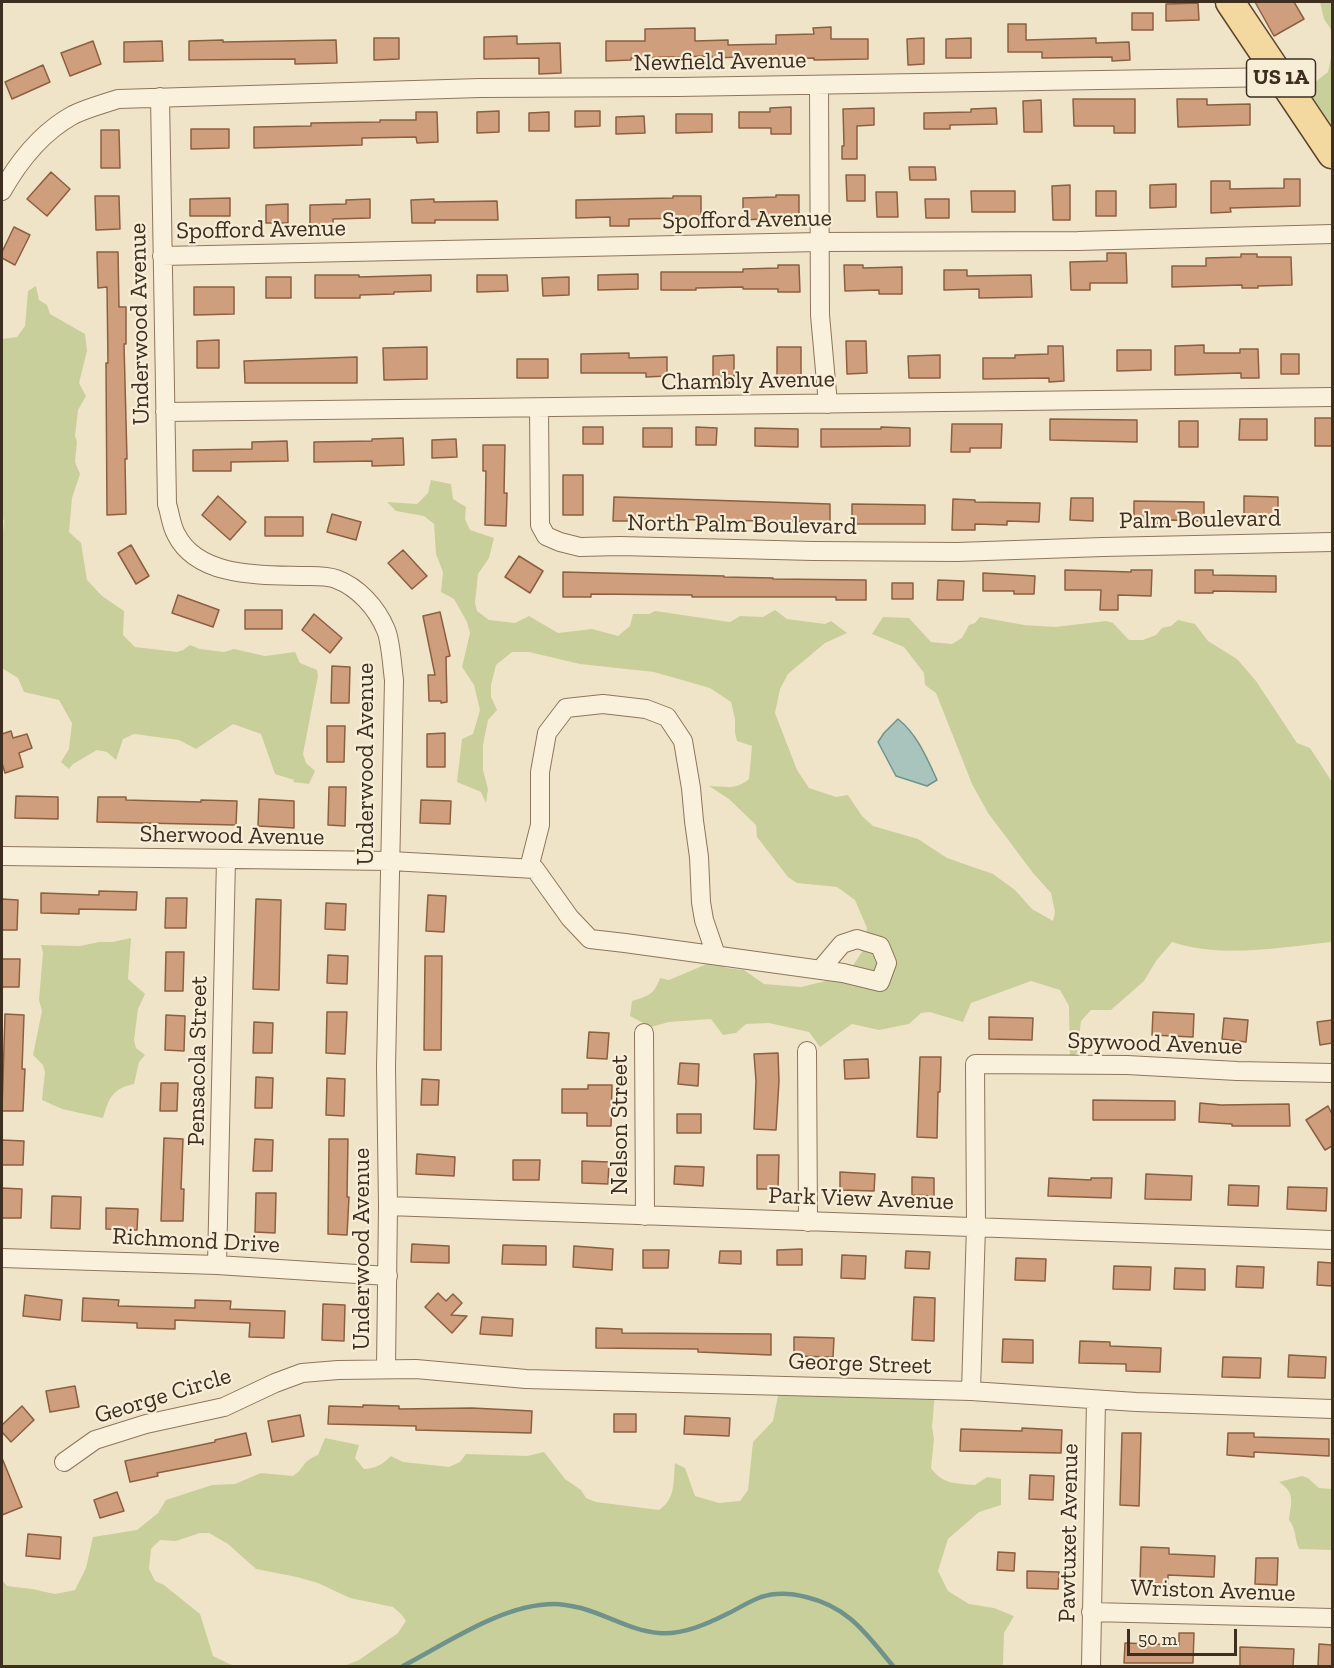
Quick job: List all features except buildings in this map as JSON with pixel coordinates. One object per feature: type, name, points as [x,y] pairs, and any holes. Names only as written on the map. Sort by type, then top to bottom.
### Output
[{"type":"main road","name":"US 1A","points":[[1230,2],[1332,154]]},
{"type":"street","name":"Newfield Avenue","points":[[2,191],[29,151],[53,129],[73,116],[118,99],[480,88],[1281,77]]},
{"type":"street","points":[[819,84],[820,315],[828,404]]},
{"type":"street","name":"Underwood Avenue","points":[[160,97],[167,504],[176,534],[189,552],[205,563],[251,574],[334,578],[355,588],[374,609],[387,631],[394,680],[386,1067],[388,1206],[386,1368]]},
{"type":"street","name":"Spofford Avenue","points":[[162,256],[819,242],[1078,241],[1332,234]]},
{"type":"street","name":"Chambly Avenue","points":[[165,412],[1332,397]]},
{"type":"street","name":"North Palm Boulevard","points":[[539,408],[540,525],[546,536],[560,542],[580,546],[813,551],[957,552],[1069,548]]},
{"type":"street","name":"Palm Boulevard","points":[[1069,548],[1332,542]]},
{"type":"street","points":[[716,955],[704,920],[701,902],[699,857],[683,741],[667,717],[646,709],[603,704],[566,708],[547,733],[540,772],[540,825],[529,868],[535,869],[570,918],[590,939],[820,970]]},
{"type":"street","name":"Sherwood Avenue","points":[[2,856],[391,861],[529,868]]},
{"type":"street","name":"Pensacola Street","points":[[218,1265],[226,859]]},
{"type":"street","name":"Nelson Street","points":[[644,1033],[645,1216]]},
{"type":"street","points":[[807,1051],[808,1222]]},
{"type":"street","name":"Spywood Avenue","points":[[976,1226],[975,1064],[1127,1065],[1332,1073]]},
{"type":"street","name":"Park View Avenue","points":[[388,1206],[1332,1240]]},
{"type":"street","points":[[971,1391],[976,1226]]},
{"type":"street","name":"Richmond Drive","points":[[2,1258],[218,1265],[388,1276]]},
{"type":"street","name":"George Street","points":[[386,1368],[526,1379],[971,1391],[1096,1400],[1332,1409]]},
{"type":"street","name":"George Circle","points":[[64,1462],[95,1440],[146,1424],[224,1407],[302,1373],[386,1368]]},
{"type":"street","name":"Pawtuxet Avenue","points":[[1090,1666],[1096,1400]]},
{"type":"street","name":"Wriston Avenue","points":[[1091,1612],[1332,1618]]},
{"type":"green space","points":[[1320,2],[1332,2],[1332,31],[1324,19]]},
{"type":"green space","points":[[1332,53],[1332,154],[1295,98],[1328,72]]},
{"type":"green space","points":[[36,286],[39,300],[47,305],[50,314],[85,334],[87,351],[79,383],[86,396],[78,410],[75,436],[77,442],[75,462],[80,474],[72,498],[69,532],[81,543],[87,580],[102,596],[124,611],[123,635],[135,647],[177,652],[190,645],[200,649],[224,652],[234,649],[265,656],[295,652],[300,663],[317,670],[318,676],[303,754],[306,763],[315,771],[309,784],[293,782],[294,780],[275,774],[261,734],[233,724],[196,749],[179,740],[134,734],[123,739],[116,760],[107,752],[97,750],[73,764],[69,769],[61,762],[69,749],[72,723],[59,700],[24,692],[18,678],[2,668],[4,521],[2,516],[2,339],[17,337],[25,326],[28,291]]},
{"type":"green space","points":[[431,480],[451,484],[453,499],[466,507],[465,519],[470,530],[494,538],[489,558],[478,574],[475,603],[477,611],[489,620],[515,623],[529,616],[558,633],[592,629],[618,636],[630,626],[633,614],[649,614],[655,611],[730,622],[740,616],[763,617],[775,610],[787,619],[825,624],[831,621],[847,633],[825,643],[788,674],[780,689],[775,713],[797,770],[809,788],[836,797],[848,795],[862,816],[873,826],[918,839],[947,858],[993,874],[1015,890],[1032,909],[1053,921],[1055,912],[1051,893],[988,813],[972,784],[936,693],[925,685],[924,673],[904,647],[872,634],[883,617],[909,618],[931,642],[952,644],[962,638],[969,625],[975,623],[980,617],[1024,625],[1055,627],[1106,621],[1113,623],[1129,640],[1143,640],[1156,635],[1162,628],[1171,626],[1178,620],[1195,624],[1208,641],[1237,659],[1256,681],[1297,743],[1310,748],[1332,782],[1332,942],[1232,951],[1192,947],[1172,942],[1156,961],[1144,981],[1111,1010],[1091,1010],[1081,1021],[1077,1052],[1070,1063],[1069,1006],[1060,990],[1031,981],[971,1003],[963,1022],[930,1012],[921,1013],[909,1024],[879,1030],[852,1024],[820,1047],[809,1032],[769,1023],[746,1024],[736,1033],[723,1035],[711,1019],[669,1022],[651,1027],[630,1016],[632,1001],[650,994],[660,978],[669,980],[714,961],[726,968],[744,970],[764,984],[801,987],[834,979],[852,967],[862,952],[867,928],[855,900],[837,887],[797,883],[788,877],[757,837],[756,825],[729,799],[709,786],[734,786],[749,779],[752,746],[737,741],[731,702],[710,688],[654,672],[580,664],[529,652],[512,652],[496,665],[491,685],[491,697],[497,710],[488,720],[483,745],[483,770],[488,789],[486,803],[481,792],[457,782],[462,739],[473,734],[480,710],[474,685],[462,667],[470,633],[467,622],[454,599],[441,592],[443,572],[436,554],[434,524],[424,516],[396,511],[387,502],[417,504],[428,493]]},
{"type":"green space","points":[[131,938],[128,979],[145,994],[138,1009],[134,1040],[136,1048],[145,1055],[139,1062],[134,1084],[112,1095],[103,1118],[62,1109],[42,1100],[45,1072],[43,1065],[33,1055],[42,1011],[39,1000],[43,953],[41,945],[80,946]]},
{"type":"green space","points":[[780,1385],[935,1392],[931,1468],[940,1478],[956,1483],[975,1485],[987,1477],[1001,1479],[1001,1505],[979,1512],[948,1539],[938,1571],[948,1591],[969,1604],[994,1608],[1014,1616],[1004,1633],[1003,1664],[1001,1666],[344,1666],[359,1660],[398,1633],[406,1621],[401,1614],[393,1607],[350,1598],[318,1583],[256,1569],[228,1544],[209,1533],[200,1533],[176,1541],[160,1540],[151,1549],[149,1569],[155,1581],[164,1585],[200,1614],[213,1656],[234,1666],[2,1666],[2,1580],[7,1586],[55,1594],[75,1590],[86,1568],[93,1537],[137,1530],[158,1513],[166,1500],[212,1485],[235,1484],[261,1473],[293,1476],[309,1460],[318,1455],[325,1438],[359,1445],[355,1458],[364,1469],[379,1466],[391,1456],[403,1462],[449,1467],[460,1462],[466,1454],[527,1456],[544,1452],[565,1479],[581,1490],[586,1498],[596,1502],[659,1510],[671,1495],[675,1463],[685,1468],[695,1496],[719,1503],[740,1501],[748,1490],[753,1442],[773,1421]]},
{"type":"green space","points":[[1302,1476],[1308,1478],[1319,1488],[1332,1489],[1332,1550],[1299,1549],[1289,1520],[1290,1494],[1279,1482]]},
{"type":"water","points":[[898,719],[916,739],[937,780],[927,786],[896,776],[878,742]]},
{"type":"waterway","points":[[403,1666],[476,1626],[515,1610],[535,1606],[554,1604],[574,1607],[649,1632],[668,1633],[704,1625],[761,1597],[772,1594],[800,1596],[821,1602],[846,1615],[893,1666]]}]
